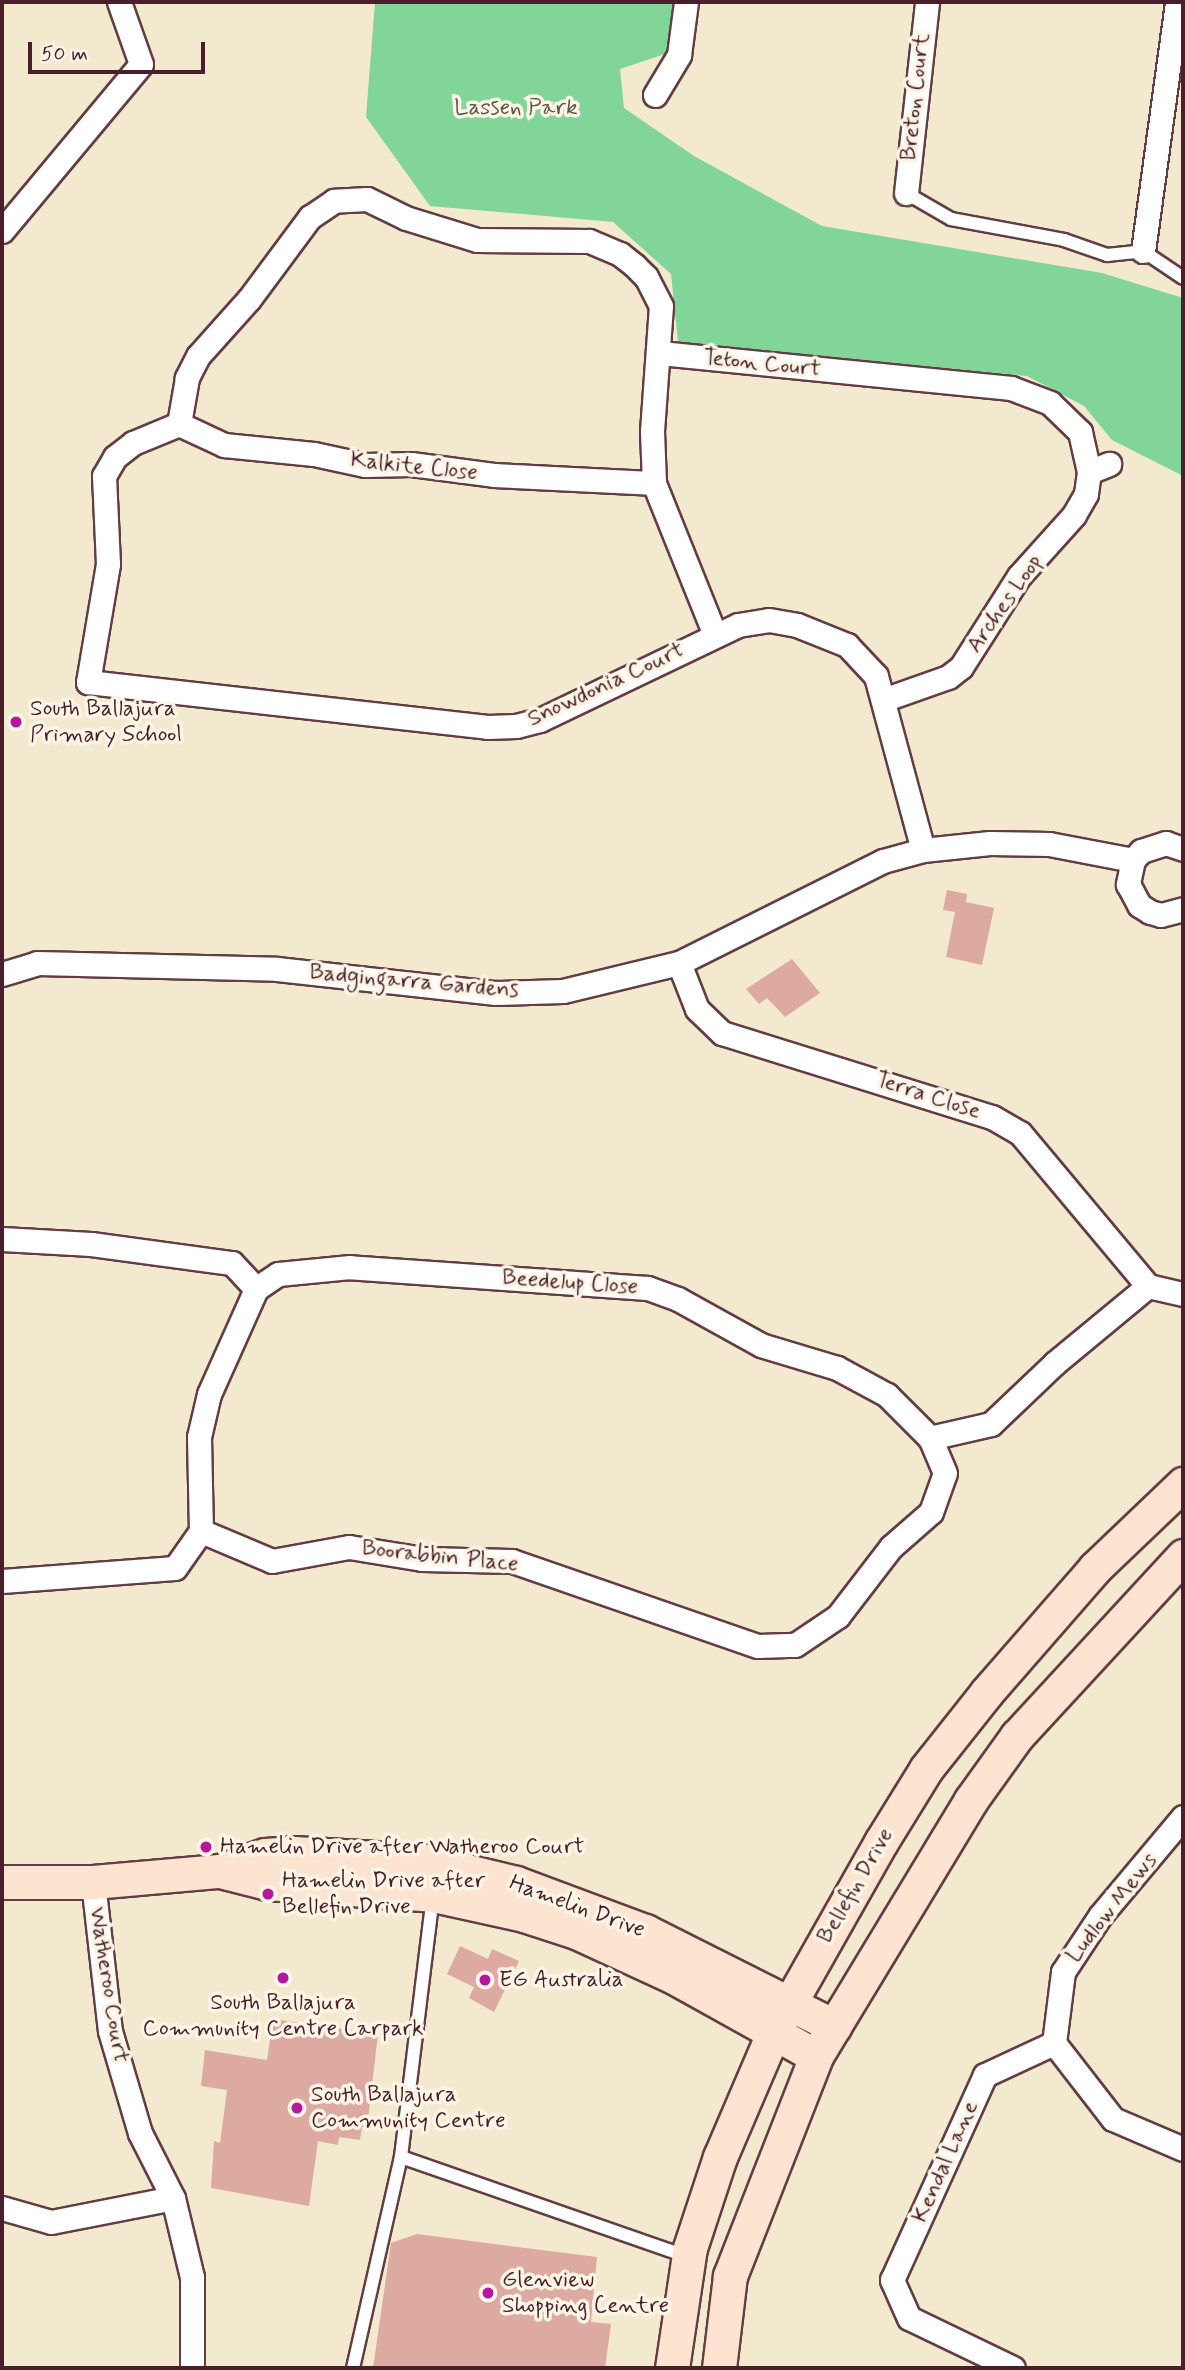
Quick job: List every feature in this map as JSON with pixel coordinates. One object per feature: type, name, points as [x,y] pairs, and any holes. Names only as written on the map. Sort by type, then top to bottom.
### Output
[{"type":"main road","name":"Bellefin Drive","points":[[672,2368],[688,2257],[703,2202],[774,2031],[791,2001],[926,1769],[1095,1568],[1183,1484]]},
{"type":"main road","points":[[719,2368],[730,2276],[816,2056],[971,1800],[1017,1736],[1183,1556]]},
{"type":"main road","name":"Hamelin Drive","points":[[2,1882],[93,1882],[220,1871],[265,1855],[294,1853],[378,1856],[477,1871],[645,1931],[791,2001],[834,2026]]},
{"type":"main road","name":"Hamelin Drive","points":[[220,1871],[267,1883],[433,1895],[481,1903],[576,1932],[774,2031],[816,2056]]},
{"type":"street","points":[[2,231],[141,64],[119,2]]},
{"type":"street","points":[[655,95],[679,55],[686,2]]},
{"type":"street","name":"Breton Court","points":[[906,193],[927,2]]},
{"type":"street","points":[[1143,251],[1177,2]]},
{"type":"street","points":[[179,424],[187,378],[198,356],[249,299],[310,217],[334,201],[355,197],[477,240],[572,237],[605,246],[634,265],[655,292],[663,321],[652,430],[654,482],[715,635]]},
{"type":"street","name":"Teton Court","points":[[660,353],[863,375]]},
{"type":"street","name":"Arches Loop","points":[[863,375],[1033,394],[1067,414],[1099,468],[1074,515],[1019,576],[961,667],[948,677],[886,699]]},
{"type":"street","name":"Kalkite Close","points":[[179,424],[224,445],[314,454],[365,465],[411,464],[495,475],[654,482]]},
{"type":"street","name":"Snowdonia Court","points":[[179,424],[133,443],[115,457],[104,476],[108,564],[88,682],[487,727],[516,726],[540,720],[738,625],[769,620],[824,632],[864,659],[886,699],[923,850]]},
{"type":"street","name":"Badgingarra Gardens","points":[[2,974],[37,963],[276,969],[494,993],[563,991],[679,963],[870,867],[923,850],[990,843],[1049,844],[1133,860]]},
{"type":"street","points":[[1182,844],[1153,845],[1133,860],[1128,884],[1139,905],[1161,915],[1183,908]]},
{"type":"street","name":"Terra Close","points":[[679,963],[697,1009],[722,1033],[992,1117],[1020,1133],[1149,1286]]},
{"type":"street","points":[[2,1239],[91,1244],[232,1263],[256,1289],[209,1394],[201,1426],[197,1474],[201,1531],[175,1567],[2,1581]]},
{"type":"street","name":"Beedelup Close","points":[[256,1289],[278,1274],[350,1267],[647,1288],[678,1299],[761,1345],[847,1373],[887,1395],[930,1438],[946,1473],[931,1512],[891,1547]]},
{"type":"street","points":[[930,1438],[991,1424],[1055,1363],[1149,1286],[1183,1294]]},
{"type":"street","name":"Boorabbin Place","points":[[201,1531],[272,1562],[349,1547],[422,1559],[512,1561],[758,1646],[795,1645],[838,1616],[891,1547]]},
{"type":"street","name":"Ludlow Mews","points":[[1054,2043],[1063,1972],[1100,1916],[1183,1817]]},
{"type":"street","name":"Watheroo Court","points":[[93,1882],[110,2031],[140,2133],[173,2198],[191,2277],[192,2368]]},
{"type":"street","points":[[1054,2043],[1113,2119],[1183,2149]]},
{"type":"street","name":"Kendal Lane","points":[[1013,2368],[909,2318],[892,2280],[985,2075],[1054,2043]]},
{"type":"street","points":[[2,2207],[51,2222],[173,2198]]},
{"type":"lane","points":[[906,193],[951,219],[1064,240],[1107,255],[1143,251],[1183,278]]},
{"type":"lane","points":[[353,2368],[401,2157],[433,1895]]},
{"type":"lane","points":[[401,2157],[688,2257]]},
{"type":"green space","name":"Lassen Park","points":[[375,2],[675,2],[668,53],[620,69],[624,108],[694,156],[822,226],[1102,273],[1183,298],[1183,476],[1112,440],[1084,406],[1027,376],[678,342],[671,274],[613,222],[430,206],[366,117]]},
{"type":"building","points":[[947,890],[967,894],[966,902],[994,908],[982,965],[946,957],[955,912],[943,910]]},
{"type":"building","points":[[792,959],[820,993],[785,1017],[767,998],[759,1004],[746,989]]},
{"type":"building","name":"EG Australia","points":[[460,1946],[488,1959],[492,1949],[519,1961],[494,2012],[469,1998],[474,1987],[447,1974]]},
{"type":"building","name":"South Ballajura Community Centre","points":[[273,2019],[378,2034],[367,2128],[362,2127],[360,2140],[339,2137],[338,2145],[318,2141],[309,2206],[211,2188],[214,2141],[220,2143],[227,2090],[201,2086],[205,2050],[267,2060]]},
{"type":"building","name":"Glenview Shopping Centre","points":[[417,2234],[597,2257],[591,2322],[611,2324],[605,2368],[373,2368],[391,2243]]},
{"type":"place","name":"South Ballajura Primary School","points":[[16,722]]},
{"type":"place","name":"Hamelin Drive after Watheroo Court","points":[[206,1847]]},
{"type":"place","name":"Hamelin Drive after Bellefin Drive","points":[[268,1894]]},
{"type":"place","name":"South Ballajura Community Centre Carpark","points":[[283,1978]]},
{"type":"place","name":"EG Australia","points":[[485,1980]]},
{"type":"place","name":"South Ballajura Community Centre","points":[[297,2108]]},
{"type":"place","name":"Glenview Shopping Centre","points":[[488,2293]]}]
